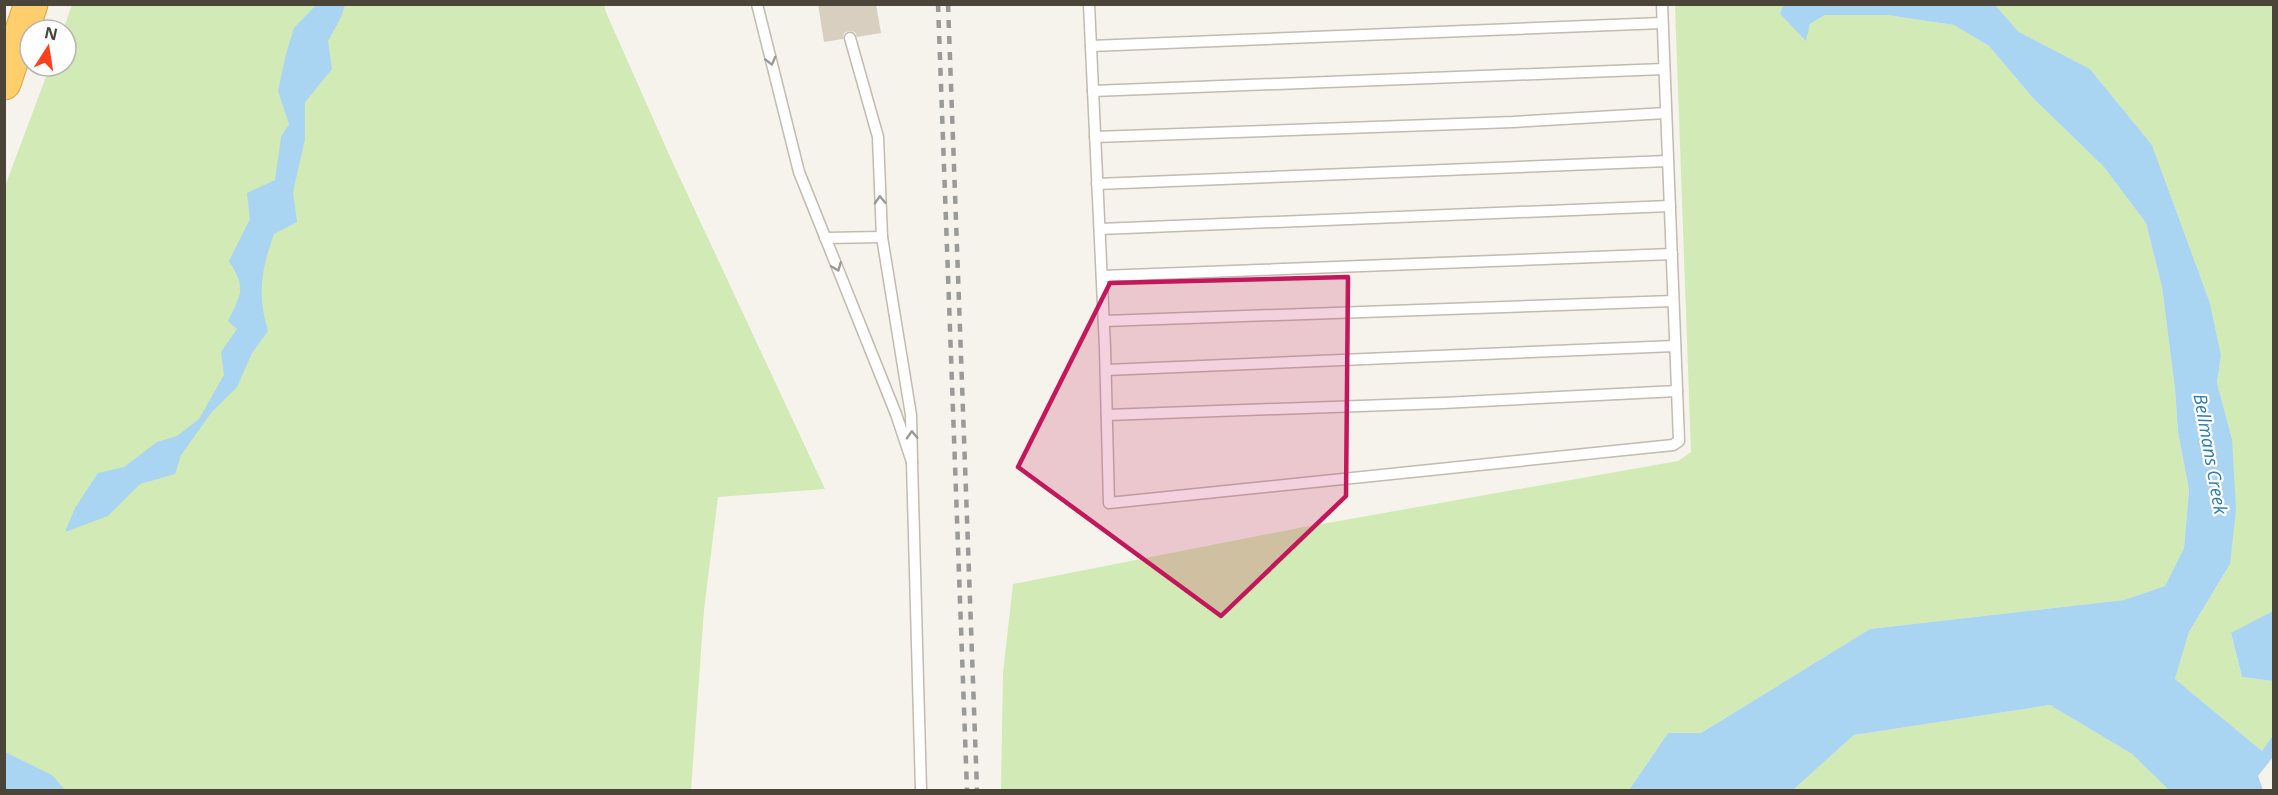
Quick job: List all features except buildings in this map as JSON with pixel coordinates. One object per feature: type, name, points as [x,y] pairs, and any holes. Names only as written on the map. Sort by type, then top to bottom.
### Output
[{"type":"highway","points":[[4,84],[31,4]]},
{"type":"lane","points":[[757,4],[799,172],[896,414],[912,462]]},
{"type":"lane","points":[[1089,4],[1106,370],[1109,502],[1673,445],[1679,441],[1662,4]]},
{"type":"lane","points":[[1091,46],[1662,23]]},
{"type":"lane","points":[[850,38],[878,137],[882,237],[911,415],[921,790]]},
{"type":"lane","points":[[1093,91],[1664,69]]},
{"type":"lane","points":[[1095,137],[1513,122],[1666,113]]},
{"type":"lane","points":[[1098,184],[1668,161]]},
{"type":"lane","points":[[1100,229],[1670,206]]},
{"type":"lane","points":[[825,238],[882,237]]},
{"type":"lane","points":[[1102,276],[1672,254]]},
{"type":"lane","points":[[1104,321],[1673,301]]},
{"type":"lane","points":[[1106,370],[1675,346]]},
{"type":"lane","points":[[1107,415],[1443,403],[1677,391]]},
{"type":"highlighted area","points":[[1348,277],[1346,496],[1221,616],[1018,467],[1110,283]]},
{"type":"green space","points":[[72,5],[605,5],[605,10],[671,159],[825,489],[718,497],[704,610],[691,790],[5,790],[4,189],[46,78],[78,78],[78,18],[67,18]]},
{"type":"green space","points":[[1675,5],[1783,5],[1780,14],[1806,40],[1810,24],[1825,15],[1887,15],[1954,25],[1989,46],[2033,98],[2104,167],[2146,223],[2162,287],[2178,432],[2189,490],[2184,548],[2165,586],[2124,600],[1870,629],[1701,733],[1668,733],[1629,790],[1001,790],[1003,673],[1013,584],[1299,528],[1678,461],[1691,452]]},
{"type":"green space","points":[[1995,5],[2273,5],[2273,611],[2231,634],[2242,677],[2273,681],[2273,735],[2262,751],[2175,679],[2189,632],[2230,564],[2232,439],[2217,383],[2221,355],[2210,303],[2152,145],[2090,69],[2019,32]]},
{"type":"green space","points":[[2050,705],[2132,754],[2169,790],[1793,790],[1854,735]]},
{"type":"water","points":[[316,5],[345,5],[328,41],[332,69],[305,102],[305,139],[293,192],[297,222],[274,234],[263,271],[262,305],[268,331],[252,353],[237,387],[211,413],[181,455],[175,474],[140,484],[108,516],[65,532],[75,508],[98,473],[124,467],[157,442],[177,436],[199,419],[224,375],[221,352],[237,329],[228,321],[240,291],[238,278],[229,261],[250,219],[247,193],[275,180],[281,137],[289,124],[278,91],[286,54],[294,28]]},
{"type":"water","name":"Bellmans Creek","points":[[1783,5],[1995,5],[2019,32],[2090,69],[2152,145],[2210,303],[2221,355],[2217,383],[2232,439],[2236,510],[2230,564],[2189,632],[2175,679],[2262,751],[2273,735],[2273,757],[2258,776],[2263,790],[2169,790],[2132,754],[2050,705],[1854,735],[1793,790],[1629,790],[1668,733],[1701,733],[1870,629],[2124,600],[2165,586],[2184,548],[2189,490],[2178,432],[2162,287],[2146,223],[2104,167],[2033,98],[1989,46],[1954,25],[1887,15],[1825,15],[1810,24],[1806,41],[1780,14]]},
{"type":"water","points":[[2273,611],[2273,681],[2242,677],[2231,633]]},
{"type":"water","points":[[5,752],[52,775],[65,790],[5,790]]},
{"type":"railway","points":[[938,4],[967,790]]},
{"type":"railway","points":[[948,4],[977,790]]}]
